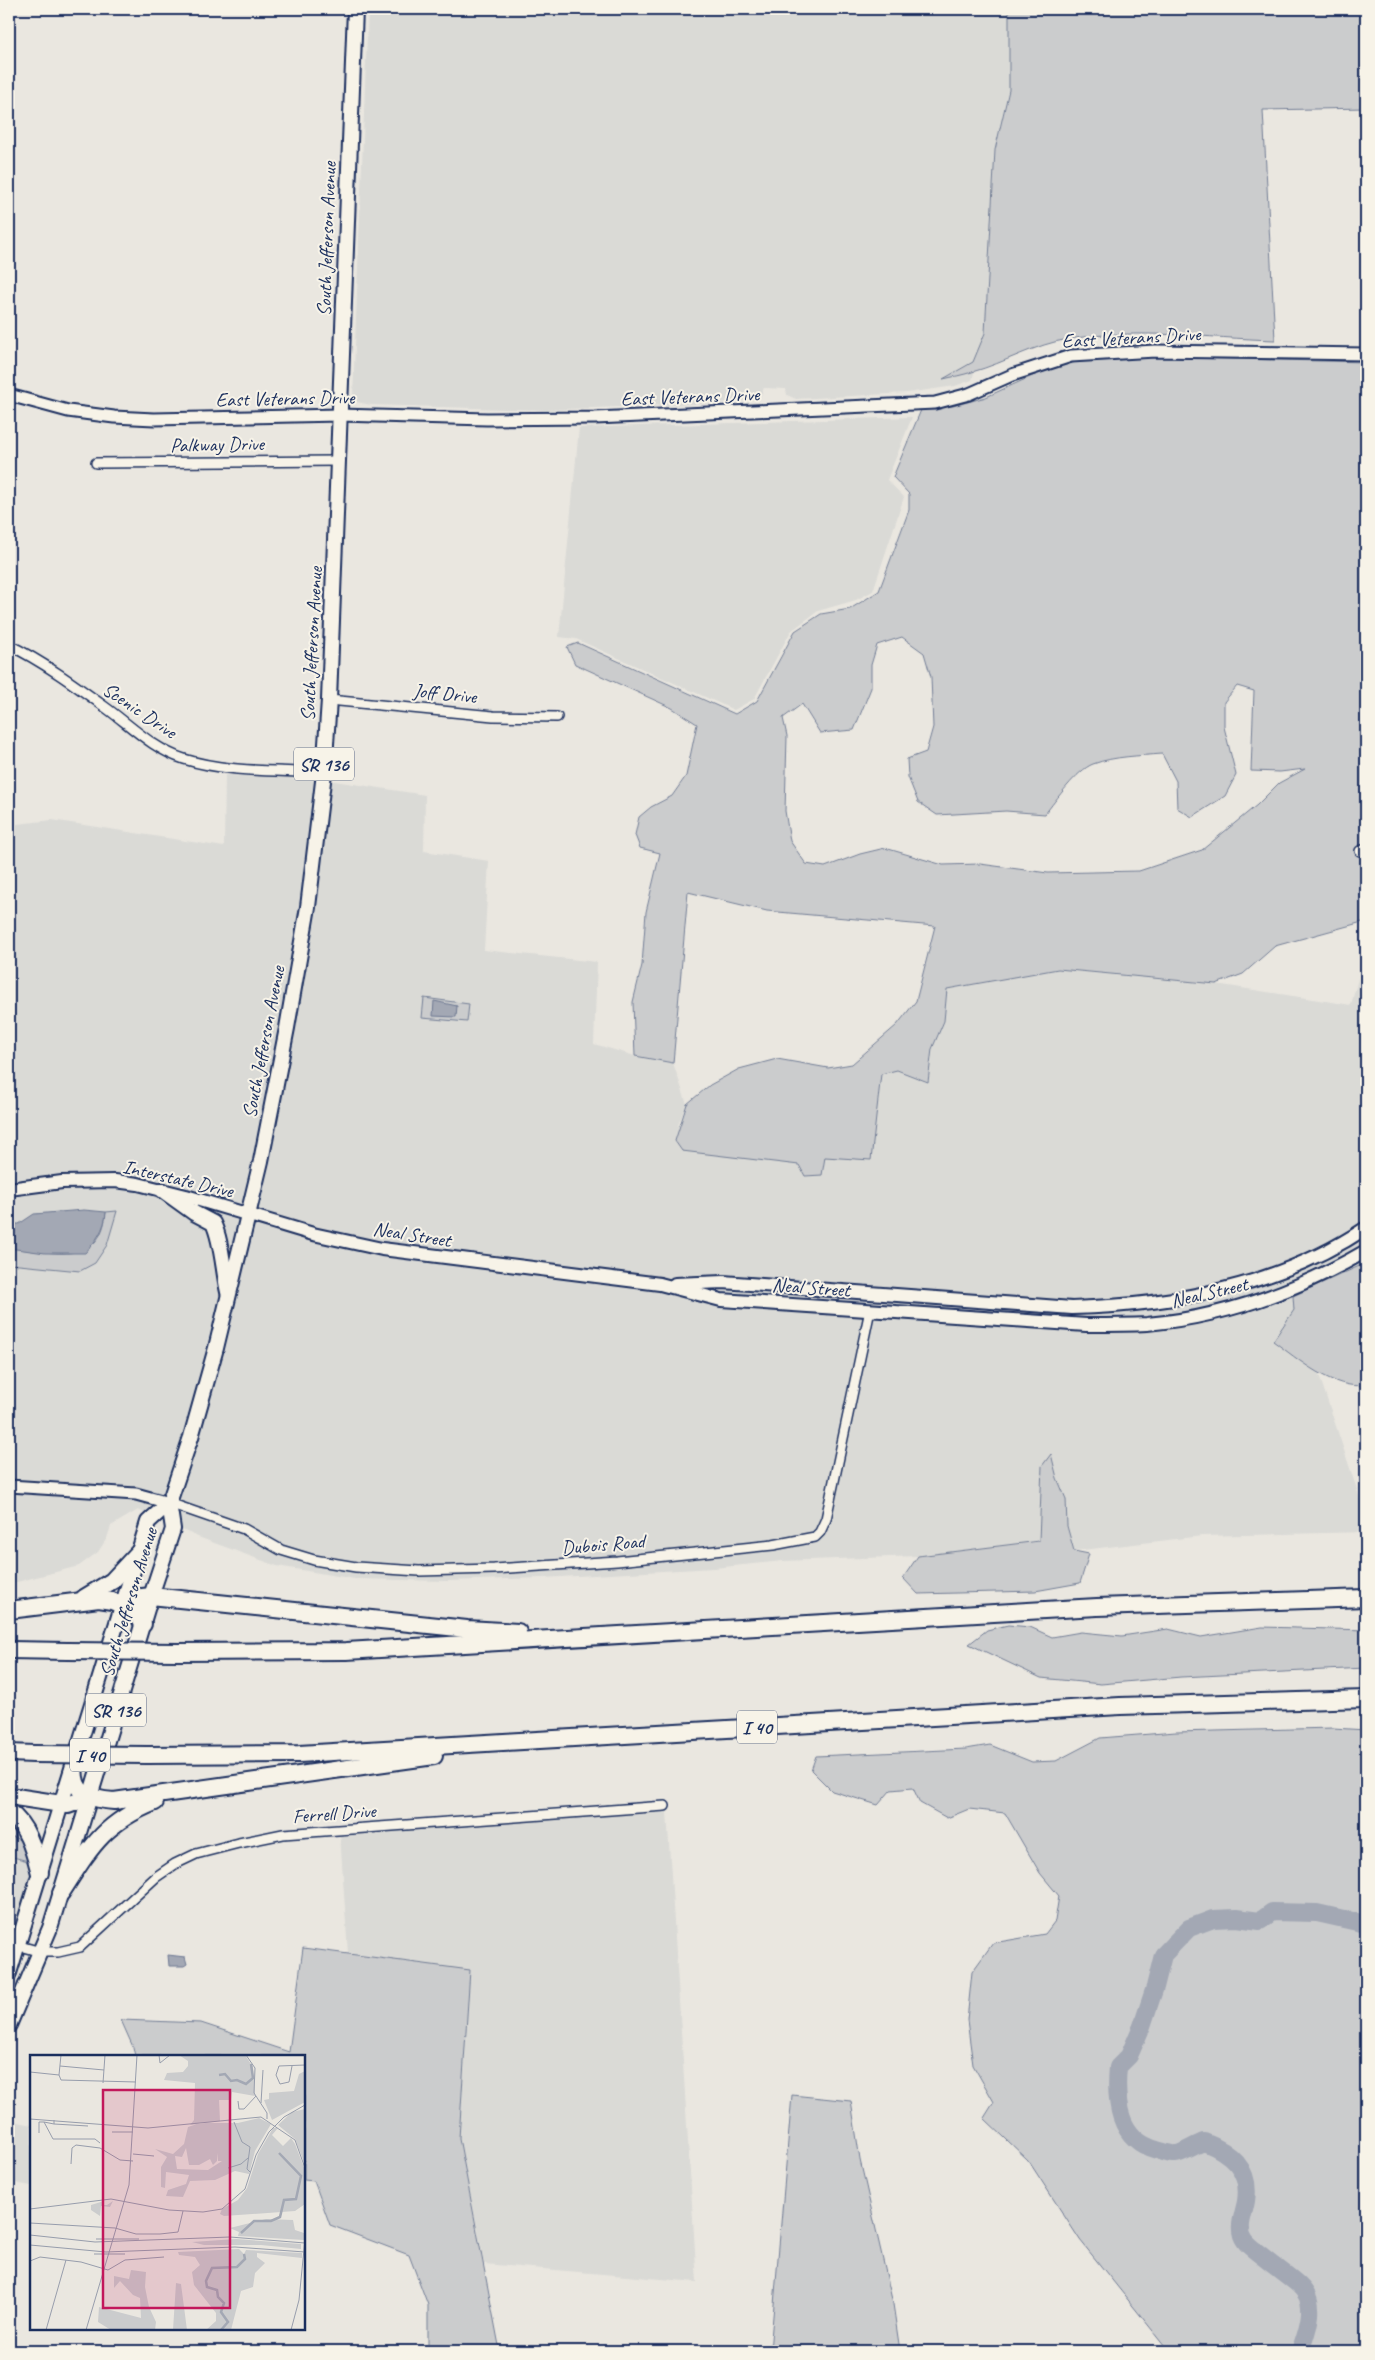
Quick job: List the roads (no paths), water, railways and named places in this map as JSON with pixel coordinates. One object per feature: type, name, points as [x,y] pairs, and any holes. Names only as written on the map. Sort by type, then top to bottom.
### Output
[{"type":"highway","points":[[74,1603],[112,1581],[140,1552]]},
{"type":"highway","points":[[124,1605],[134,1598],[151,1596],[467,1629],[593,1636]]},
{"type":"highway","points":[[9,1650],[346,1651],[1097,1607],[1366,1598]]},
{"type":"highway","points":[[9,1610],[105,1599],[135,1610],[142,1624]]},
{"type":"highway","name":"I 40","points":[[9,1753],[147,1755],[299,1754],[1120,1706],[1366,1700]]},
{"type":"highway","points":[[74,1764],[74,1778],[79,1789],[90,1797],[105,1800],[124,1800],[562,1739]]},
{"type":"highway","points":[[61,1893],[91,1846],[108,1829],[131,1812],[157,1802],[200,1790]]},
{"type":"highway","points":[[9,1796],[62,1804],[74,1804],[90,1797]]},
{"type":"highway","points":[[9,1812],[16,1817],[26,1832],[40,1873]]},
{"type":"main road","name":"South Jefferson Avenue","points":[[9,2025],[41,1952],[61,1893],[142,1624],[174,1529],[169,1503],[203,1397],[229,1296],[248,1215],[297,972],[324,772],[329,700],[355,9]]},
{"type":"main road","name":"Interstate Drive","points":[[9,1189],[62,1182],[107,1181],[162,1190],[248,1215]]},
{"type":"main road","points":[[162,1190],[194,1213],[213,1223],[220,1244],[220,1253],[229,1296]]},
{"type":"main road","name":"Neal Street","points":[[248,1215],[313,1234],[382,1249],[660,1284],[721,1300],[1086,1325],[1146,1324],[1215,1313],[1293,1288],[1366,1251]]},
{"type":"main road","name":"Neal Street","points":[[660,1284],[723,1282],[1072,1308],[1122,1307],[1165,1302],[1216,1292],[1272,1275],[1312,1258],[1366,1228]]},
{"type":"main road","name":"South Jefferson Avenue","points":[[9,1973],[13,1944],[40,1873],[148,1522],[169,1503]]},
{"type":"street","name":"East Veterans Drive","points":[[9,395],[53,408],[114,417],[154,419],[339,415],[487,419],[595,418],[935,403],[969,394],[1012,375],[1071,356],[1155,351],[1366,354]]},
{"type":"street","name":"Palkway Drive","points":[[96,463],[338,460]]},
{"type":"street","name":"Scenic Drive","points":[[9,645],[60,676],[152,744],[183,758],[219,766],[324,772]]},
{"type":"street","name":"Joff Drive","points":[[329,700],[493,716],[557,717]]},
{"type":"street","name":"Dubois Road","points":[[169,1503],[244,1528],[281,1550],[314,1560],[356,1567],[419,1571],[494,1569],[617,1561],[773,1545],[815,1537],[820,1532],[826,1519],[870,1310]]},
{"type":"street","points":[[9,1486],[136,1494],[169,1503]]},
{"type":"street","name":"Ferrell Drive","points":[[41,1952],[58,1952],[80,1947],[156,1876],[196,1854],[239,1842],[283,1834],[664,1806]]},
{"type":"street","points":[[13,1944],[41,1952]]},
{"type":"waterway","points":[[1300,2351],[1307,2331],[1310,2304],[1306,2294],[1299,2286],[1251,2247],[1242,2236],[1241,2221],[1247,2190],[1242,2171],[1237,2163],[1222,2151],[1204,2142],[1174,2154],[1144,2145],[1134,2138],[1122,2118],[1119,2106],[1117,2093],[1118,2067],[1129,2056],[1142,2026],[1163,1955],[1189,1928],[1213,1919],[1237,1918],[1260,1921],[1272,1912],[1317,1913],[1366,1924]]}]
